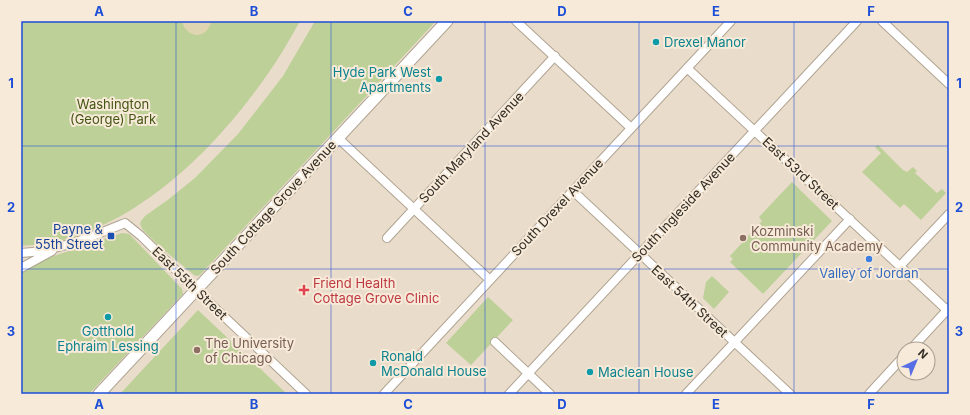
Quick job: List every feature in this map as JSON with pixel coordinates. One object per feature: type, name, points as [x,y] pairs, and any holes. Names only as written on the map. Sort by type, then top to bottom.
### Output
[{"type":"main road","name":"South Cottage Grove Avenue","points":[[99,394],[447,21]]},
{"type":"street","points":[[516,21],[631,128]]},
{"type":"street","name":"South Drexel Avenue","points":[[384,394],[731,21]]},
{"type":"street","name":"South Ingleside Avenue","points":[[509,394],[857,21]]},
{"type":"street","points":[[882,21],[949,84]]},
{"type":"street","name":"South Maryland Avenue","points":[[387,238],[555,56]]},
{"type":"street","name":"East 53rd Street","points":[[687,68],[948,310]]},
{"type":"street","points":[[338,138],[490,280]]},
{"type":"street","name":"East 54th Street","points":[[573,191],[790,394]]},
{"type":"street","points":[[900,266],[949,214]]},
{"type":"street","points":[[686,394],[850,219]]},
{"type":"street","name":"East 55th Street","points":[[55,249],[125,223],[141,236],[306,394]]},
{"type":"street","points":[[24,252],[55,249]]},
{"type":"street","points":[[21,268],[55,249]]},
{"type":"street","points":[[919,341],[948,310]]},
{"type":"street","points":[[495,342],[550,394]]},
{"type":"street","points":[[869,394],[896,365]]},
{"type":"green space","name":"Washington (George) Park","points":[[21,21],[300,21],[276,62],[247,102],[202,154],[176,177],[119,217],[89,231],[57,242],[21,246]]},
{"type":"green space","points":[[315,21],[436,21],[200,275],[194,275],[159,246],[143,230],[140,224],[141,221],[145,216],[196,177],[238,134],[283,76]]},
{"type":"green space","points":[[878,145],[903,170],[907,172],[913,167],[917,171],[915,173],[937,193],[942,189],[946,193],[921,220],[904,204],[900,208],[862,172],[881,153],[875,147]]},
{"type":"green space","points":[[792,182],[832,221],[763,294],[730,262],[733,259],[730,256],[762,221],[759,217]]},
{"type":"green space","points":[[122,233],[129,234],[136,241],[182,289],[183,294],[89,394],[21,394],[21,273],[48,258]]},
{"type":"green space","points":[[712,276],[729,292],[714,309],[703,298],[706,282]]},
{"type":"green space","points":[[488,297],[513,320],[471,365],[446,343]]},
{"type":"green space","name":"The University of Chicago","points":[[198,310],[287,394],[120,394]]},
{"type":"sand","points":[[182,21],[211,21],[206,32],[197,35],[188,31],[184,27]]},
{"type":"place","name":"Drexel Manor","points":[[656,42]]},
{"type":"place","name":"Hyde Park West Apartments","points":[[439,79]]},
{"type":"place","name":"Payne & 55th Street","points":[[111,236]]},
{"type":"place","name":"Kozminski Community Academy","points":[[743,238]]},
{"type":"place","name":"Valley of Jordan","points":[[869,259]]},
{"type":"place","name":"Friend Health Cottage Grove Clinic","points":[[304,290]]},
{"type":"place","name":"Gotthold Ephraim Lessing","points":[[108,317]]},
{"type":"place","name":"The University of Chicago","points":[[197,350]]},
{"type":"place","name":"Ronald McDonald House","points":[[373,363]]},
{"type":"place","name":"Maclean House","points":[[590,372]]}]
